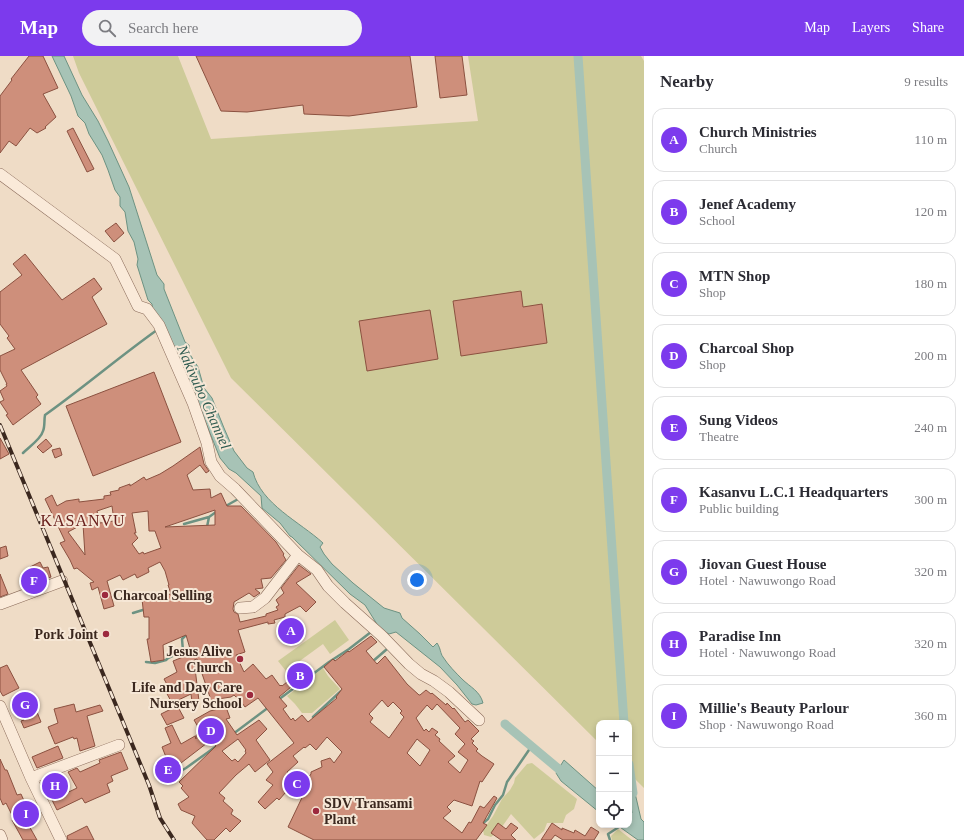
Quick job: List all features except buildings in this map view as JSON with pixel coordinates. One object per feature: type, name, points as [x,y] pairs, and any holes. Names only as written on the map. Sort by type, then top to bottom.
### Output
[{"type":"street","points":[[0,174],[115,258],[138,306],[147,309],[159,325],[193,403],[208,443],[211,462],[220,476],[235,489],[298,554],[317,570],[328,586],[345,603],[382,636],[409,664],[421,674],[449,692],[479,720]]},
{"type":"street","points":[[240,608],[253,607],[265,598],[298,554]]},
{"type":"street","points":[[0,604],[62,582]]},
{"type":"street","points":[[0,706],[31,778],[61,840]]},
{"type":"street","points":[[31,778],[119,745]]},
{"type":"street","points":[[0,835],[2,840]]},
{"type":"shaded area","points":[[73,56],[178,56],[211,139],[478,121],[468,56],[641,56],[644,61],[644,788],[632,776],[632,720],[596,720],[596,740],[231,378],[79,73]]},
{"type":"shaded area","points":[[335,620],[349,640],[330,654],[323,644],[286,671],[278,661]]},
{"type":"shaded area","points":[[323,668],[340,689],[312,713],[302,713],[287,696]]},
{"type":"shaded area","points":[[532,763],[577,799],[574,809],[566,815],[563,823],[547,823],[544,831],[534,839],[511,814],[499,831],[491,837],[484,835],[483,830],[493,816],[502,799],[510,790],[515,778],[527,764]]},
{"type":"shaded area","points":[[618,829],[632,840],[612,840],[611,836]]},
{"type":"water","points":[[52,56],[64,56],[82,95],[108,141],[129,187],[157,275],[164,284],[164,289],[185,342],[189,345],[189,353],[198,367],[204,388],[212,398],[234,451],[247,468],[253,472],[257,483],[264,494],[282,512],[323,543],[320,547],[332,564],[384,608],[400,613],[402,618],[433,647],[437,643],[447,663],[480,695],[483,703],[476,705],[472,704],[440,667],[396,632],[389,634],[380,629],[365,605],[350,594],[290,536],[280,523],[262,508],[261,496],[236,473],[229,469],[220,458],[175,347],[165,334],[153,313],[152,304],[148,300],[137,265],[138,259],[134,242],[128,231],[125,212],[120,206],[120,197],[115,190],[102,155],[89,134],[85,123],[78,116],[71,96]]},
{"type":"water","points":[[564,760],[596,788],[596,810],[561,781],[556,773]]},
{"type":"water","points":[[632,780],[641,819],[644,822],[644,840],[638,840],[621,828],[632,828]]},
{"type":"waterway","points":[[578,56],[624,720]]},
{"type":"waterway","points":[[23,453],[42,434],[45,415],[157,330]]},
{"type":"waterway","points":[[224,507],[240,498]]},
{"type":"waterway","points":[[207,527],[209,517],[216,512]]},
{"type":"waterway","points":[[184,524],[209,517]]},
{"type":"waterway","points":[[148,593],[150,601]]},
{"type":"waterway","points":[[133,613],[146,609]]},
{"type":"waterway","points":[[278,700],[371,632]]},
{"type":"waterway","points":[[146,662],[155,663],[166,660],[183,651],[182,639],[187,634]]},
{"type":"waterway","points":[[372,662],[387,649]]},
{"type":"waterway","points":[[313,717],[341,691]]},
{"type":"waterway","points":[[233,734],[269,707]]},
{"type":"waterway","name":"Nakivubo Channel","points":[[505,724],[567,776]]},
{"type":"waterway","points":[[162,782],[186,768],[218,745]]},
{"type":"waterway","points":[[482,824],[488,819],[495,805],[503,795],[507,782],[531,747]]},
{"type":"waterway","points":[[632,786],[633,793]]},
{"type":"waterway","points":[[610,840],[608,834],[617,828]]},
{"type":"railway","points":[[0,425],[149,785],[160,818],[174,840]]},
{"type":"place","name":"Kasanvu L.C.1 Headquarters","points":[[34,581]]},
{"type":"place","name":"Charcoal Selling","points":[[105,595]]},
{"type":"place","name":"Church Ministries","points":[[291,631]]},
{"type":"place","name":"Pork Joint","points":[[106,634]]},
{"type":"place","name":"Jesus Alive Church","points":[[240,659]]},
{"type":"place","name":"Jenef Academy","points":[[300,676]]},
{"type":"place","name":"Life and Day Care Nursery School","points":[[250,695]]},
{"type":"place","name":"Jiovan Guest House","points":[[25,705]]},
{"type":"place","name":"Charcoal Shop","points":[[211,731]]},
{"type":"place","name":"Sung Videos","points":[[168,770]]},
{"type":"place","name":"MTN Shop","points":[[297,784]]},
{"type":"place","name":"Paradise Inn","points":[[55,786]]},
{"type":"place","name":"SDV Transami Plant","points":[[316,811]]},
{"type":"place","name":"Millie's Beauty Parlour","points":[[26,814]]},
{"type":"district","name":"KASANVU","points":[[83,520]]}]
